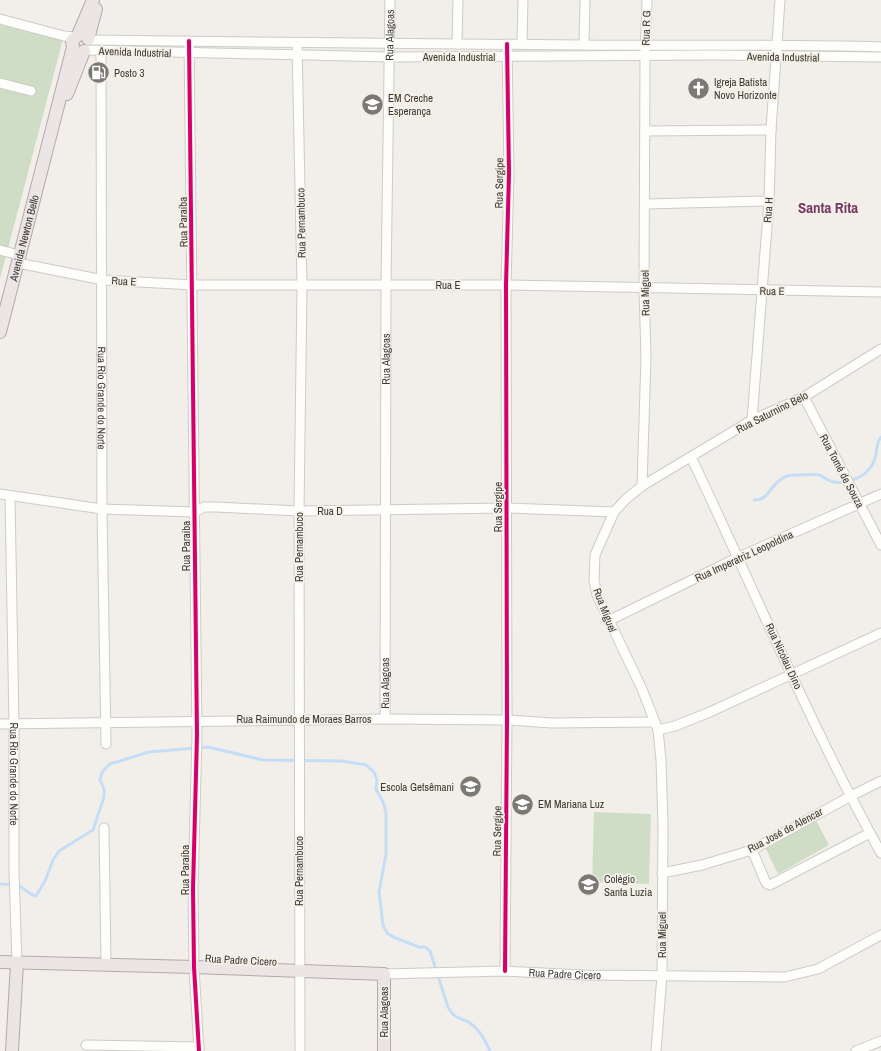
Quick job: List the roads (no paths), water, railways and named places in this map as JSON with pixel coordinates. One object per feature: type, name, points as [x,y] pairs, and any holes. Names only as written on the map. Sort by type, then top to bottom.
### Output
[{"type":"main road","name":"Avenida Newton Bello","points":[[0,332],[48,144],[93,0]]},
{"type":"main road","name":"Avenida Newton Bello","points":[[79,42],[98,0]]},
{"type":"main road","name":"Rua Padre Cicero","points":[[0,962],[194,966],[300,972],[384,974]]},
{"type":"main road","name":"Rua Rio Grande do Norte","points":[[12,1051],[17,963]]},
{"type":"main road","name":"Rua Alagoas","points":[[384,974],[384,1051]]},
{"type":"street","name":"Rua Alagoas","points":[[384,719],[386,285],[390,0]]},
{"type":"street","points":[[457,44],[458,0]]},
{"type":"street","points":[[522,0],[522,44]]},
{"type":"street","points":[[584,45],[585,0]]},
{"type":"street","name":"Rua R G","points":[[645,56],[647,0]]},
{"type":"street","name":"Rua H","points":[[752,420],[768,201],[770,130],[780,0]]},
{"type":"street","name":"Avenida Industrial","points":[[0,19],[79,42],[101,51],[390,57],[645,56],[881,58]]},
{"type":"street","name":"Avenida Industrial","points":[[79,42],[189,41],[297,44],[390,43],[584,45],[776,44],[881,47]]},
{"type":"street","name":"Rua Paraíba","points":[[189,41],[197,735],[194,866],[194,966],[199,1049]]},
{"type":"street","name":"Rua Pernambuco","points":[[297,44],[302,286],[299,511],[300,1051]]},
{"type":"street","name":"Rua Sergipe","points":[[505,971],[507,720],[506,285],[509,173],[507,44]]},
{"type":"street","name":"Rua Rio Grande do Norte","points":[[101,51],[103,280],[102,509],[106,744]]},
{"type":"street","name":"Rua Miguel","points":[[645,56],[646,204],[644,289],[646,357],[642,486],[614,512],[595,555],[594,570],[597,595],[608,621],[642,689],[656,726],[661,760],[662,976],[656,1051]]},
{"type":"street","points":[[0,83],[31,91]]},
{"type":"street","points":[[645,131],[770,130]]},
{"type":"street","points":[[646,204],[768,201]]},
{"type":"street","name":"Rua E","points":[[0,250],[18,259],[103,280],[193,285],[506,285],[644,289],[881,292]]},
{"type":"street","name":"Rua Saturnino Belo","points":[[642,486],[752,420],[804,397],[881,349]]},
{"type":"street","name":"Rua Tomé de Souza","points":[[804,397],[881,545]]},
{"type":"street","name":"Rua Nicolau Dino","points":[[691,457],[850,796],[881,852]]},
{"type":"street","name":"Rua D","points":[[0,494],[102,509],[195,512],[204,507],[216,507],[299,511],[386,511],[507,508],[614,512]]},
{"type":"street","name":"Rua Imperatriz Leopoldina","points":[[608,621],[739,557],[881,494]]},
{"type":"street","name":"Rua Rio Grande do Norte","points":[[10,496],[14,724],[14,907],[17,963]]},
{"type":"street","name":"Rua Raimundo de Moraes Barros","points":[[0,724],[196,720],[384,719],[507,720],[552,723],[675,726],[710,712],[881,633]]},
{"type":"street","name":"Rua José de Alencar","points":[[662,873],[702,865],[752,850],[850,796],[881,781]]},
{"type":"street","points":[[104,828],[106,964]]},
{"type":"street","points":[[752,850],[766,882],[771,885],[870,833]]},
{"type":"street","name":"Rua Padre Cicero","points":[[384,974],[449,971],[505,971],[764,978],[801,975],[818,969],[881,935]]},
{"type":"street","points":[[856,1051],[881,1041]]},
{"type":"street","points":[[86,1045],[199,1049]]},
{"type":"waterway","points":[[754,500],[764,497],[781,479],[787,476],[820,475],[834,482],[854,480],[867,472],[873,464],[881,437]]},
{"type":"waterway","points":[[0,884],[18,885],[36,896],[45,881],[53,860],[59,851],[93,830],[104,797],[104,789],[100,780],[102,772],[110,764],[149,752],[208,747],[263,760],[342,761],[366,765],[374,772],[377,780],[376,789],[384,804],[386,814],[386,854],[379,892],[383,925],[387,933],[393,937],[419,947],[425,947],[430,951],[448,1007],[453,1014],[470,1023],[477,1029],[490,1051]]},
{"type":"place","name":"Posto 3","points":[[98,73]]},
{"type":"place","name":"Igreja Batista Novo Horizonte","points":[[699,88]]},
{"type":"place","name":"EM Creche Esperança","points":[[373,104]]},
{"type":"place","name":"Escola Getsêmani","points":[[470,787]]},
{"type":"place","name":"EM Mariana Luz","points":[[523,804]]},
{"type":"place","name":"Colégio Santa Luzia","points":[[589,885]]},
{"type":"district","name":"Santa Rita","points":[[828,207]]}]
